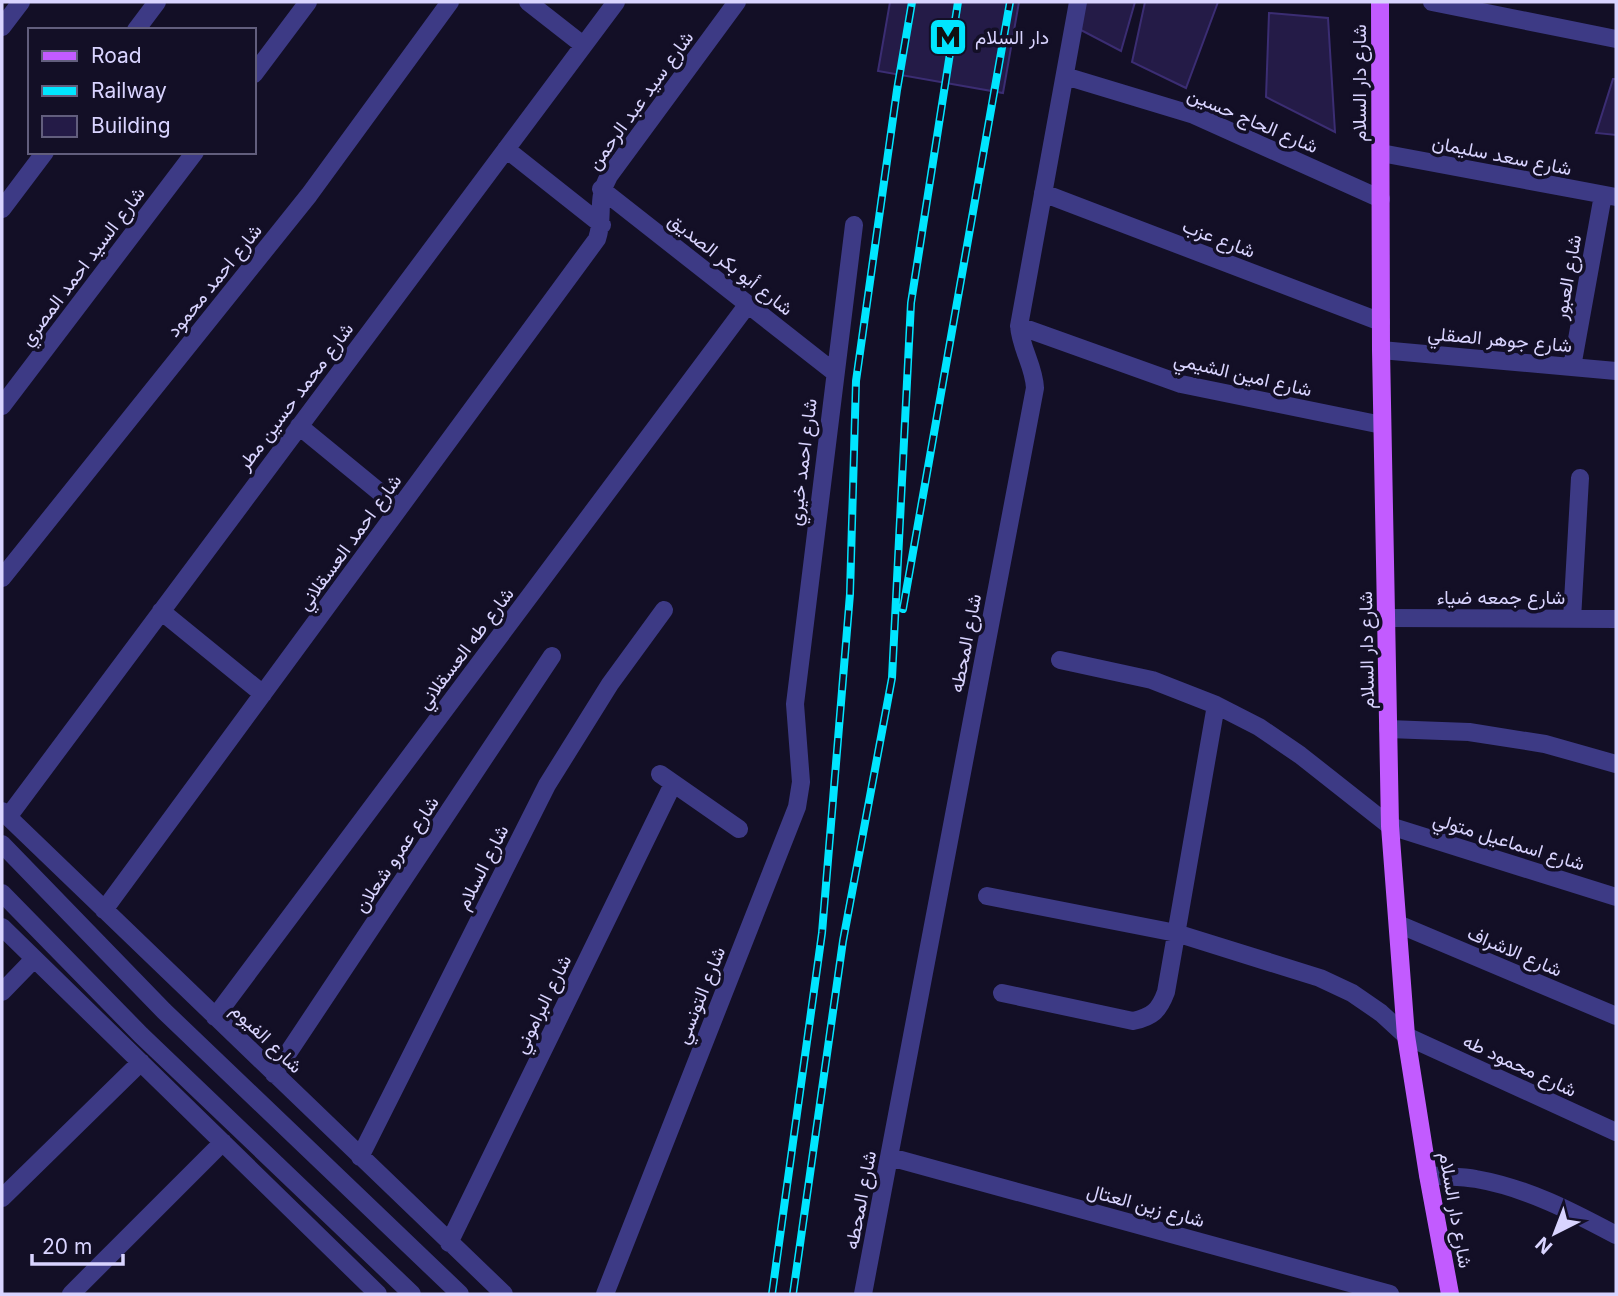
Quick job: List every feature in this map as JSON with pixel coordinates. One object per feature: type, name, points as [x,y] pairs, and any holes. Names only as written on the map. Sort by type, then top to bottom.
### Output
[{"type":"main road","name":"شارع دار السلام","points":[[1380,2],[1381,350],[1390,826],[1406,1036],[1450,1294]]},
{"type":"street","points":[[2,27],[21,2]]},
{"type":"street","points":[[138,28],[157,2]]},
{"type":"street","points":[[256,71],[308,2]]},
{"type":"street","name":"شارع احمد محمود","points":[[2,578],[309,195],[450,2]]},
{"type":"street","points":[[528,2],[583,45]]},
{"type":"street","name":"شارع محمد حسين مطر","points":[[5,814],[161,611],[616,2]]},
{"type":"street","name":"شارع سيد عبد الرحمن","points":[[601,189],[737,2]]},
{"type":"street","name":"شارع المحطه","points":[[867,1293],[890,1157],[1035,388],[1034,376],[1020,339],[1019,326],[1078,2]]},
{"type":"street","points":[[1432,2],[1616,39]]},
{"type":"street","name":"شارع الحاج حسين","points":[[1065,76],[1194,115],[1381,199]]},
{"type":"street","points":[[506,149],[602,225]]},
{"type":"street","name":"شارع سعد سليمان","points":[[1381,153],[1610,196]]},
{"type":"street","points":[[2,209],[43,154]]},
{"type":"street","name":"شارع السيد احمد المصري","points":[[2,406],[193,154]]},
{"type":"street","points":[[601,189],[599,213],[602,225]]},
{"type":"street","name":"شارع أبو بكر الصديق","points":[[601,189],[834,372]]},
{"type":"street","name":"شارع عزب","points":[[1043,193],[1381,322]]},
{"type":"street","name":"شارع العبور","points":[[1572,367],[1610,196]]},
{"type":"street","name":"شارع احمد العسقلاني","points":[[104,910],[597,239],[602,225]]},
{"type":"street","name":"شارع احمد خيري","points":[[795,704],[854,225]]},
{"type":"street","name":"شارع طه العسقلاني","points":[[215,1017],[748,304]]},
{"type":"street","name":"شارع امين الشيمي","points":[[1019,326],[1181,384],[1382,425]]},
{"type":"street","name":"شارع جوهر الصقلي","points":[[1381,350],[1616,371]]},
{"type":"street","points":[[299,426],[400,508]]},
{"type":"street","points":[[1572,619],[1580,478]]},
{"type":"street","name":"شارع السلام","points":[[360,1157],[547,785],[610,684],[664,610]]},
{"type":"street","points":[[161,611],[263,694]]},
{"type":"street","name":"شارع جمعه ضياء","points":[[1386,618],[1616,619]]},
{"type":"street","name":"شارع عمرو شعلان","points":[[274,1074],[552,656]]},
{"type":"street","points":[[1060,660],[1152,680],[1216,705],[1259,727],[1300,755],[1390,826]]},
{"type":"street","name":"شارع التونسي","points":[[604,1294],[797,807],[801,782],[795,704]]},
{"type":"street","points":[[1002,993],[1133,1021],[1149,1018],[1161,1007],[1166,992],[1216,705]]},
{"type":"street","points":[[1388,729],[1469,732],[1545,744],[1616,764]]},
{"type":"street","name":"شارع البراموني","points":[[449,1243],[666,779],[739,829]]},
{"type":"street","name":"شارع الفيوم","points":[[5,814],[504,1294]]},
{"type":"street","name":"شارع اسماعيل متولي","points":[[1390,826],[1616,897]]},
{"type":"street","points":[[2,844],[164,1011],[460,1294]]},
{"type":"street","points":[[2,893],[141,1035],[412,1294]]},
{"type":"street","name":"شارع محمود طه","points":[[987,896],[1176,933],[1320,978],[1352,993],[1381,1013],[1406,1036],[1616,1132]]},
{"type":"street","name":"شارع الاشراف","points":[[1398,924],[1616,1016]]},
{"type":"street","points":[[2,927],[378,1294]]},
{"type":"street","points":[[2,992],[34,959]]},
{"type":"street","points":[[2,1198],[141,1062]]},
{"type":"street","points":[[71,1294],[223,1142]]},
{"type":"street","name":"شارع زين العتال","points":[[890,1157],[1390,1294]]},
{"type":"street","points":[[1428,1175],[1474,1178],[1521,1190],[1565,1208],[1616,1235]]},
{"type":"building","name":"دار السلام","points":[[890,2],[1019,2],[1003,93],[878,71]]},
{"type":"building","points":[[1086,2],[1135,2],[1121,51],[1077,28]]},
{"type":"building","points":[[1145,2],[1218,2],[1186,88],[1132,62]]},
{"type":"building","points":[[1269,13],[1328,18],[1335,132],[1266,97]]},
{"type":"building","points":[[1613,79],[1616,79],[1616,135],[1596,133]]},
{"type":"railway","points":[[772,1294],[822,933],[850,594],[856,381],[912,2]]},
{"type":"railway","points":[[793,1294],[843,941],[892,678],[911,303],[958,2]]},
{"type":"railway","points":[[903,609],[1010,2]]},
{"type":"place","name":"دار السلام","points":[[948,37]]}]
